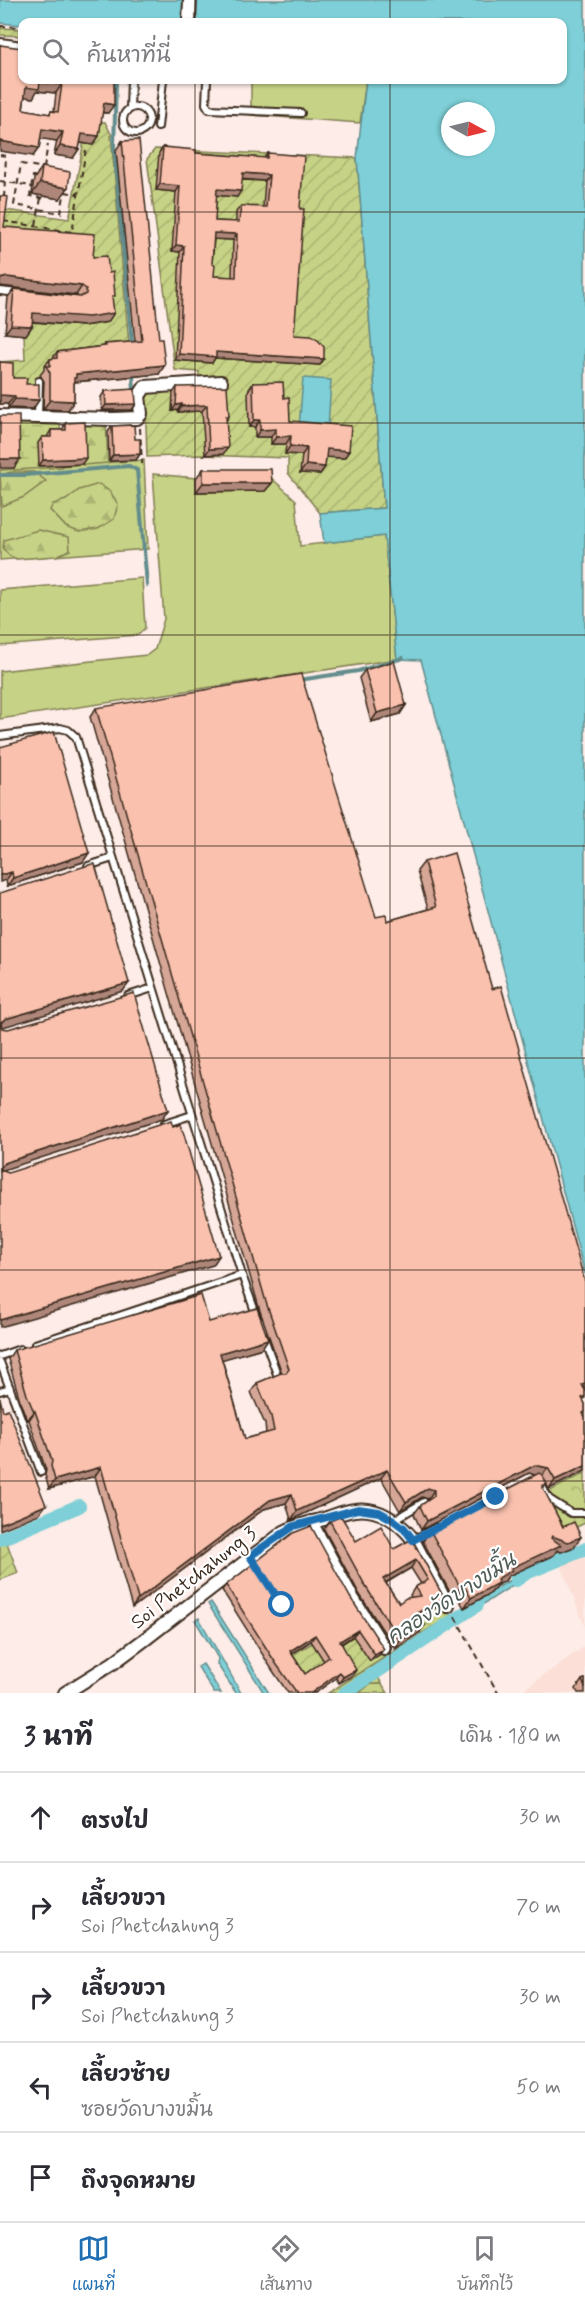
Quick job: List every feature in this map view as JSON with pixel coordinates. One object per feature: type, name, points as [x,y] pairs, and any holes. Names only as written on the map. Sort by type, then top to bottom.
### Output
[{"type":"street","points":[[189,18],[190,0]]},
{"type":"street","points":[[0,45],[18,47]]},
{"type":"street","points":[[0,416],[113,419],[140,417],[139,396],[145,387],[221,382]]},
{"type":"street","name":"Soi Phetchahung 3","points":[[65,1693],[154,1634],[266,1544],[294,1526],[358,1509],[379,1512],[404,1528],[413,1540],[450,1609]]},
{"type":"street","points":[[311,1522],[353,1599],[384,1648]]},
{"type":"lane","points":[[130,109],[138,108],[146,112],[148,120],[142,131],[134,133],[124,126],[124,114],[130,109],[131,84]]},
{"type":"lane","points":[[158,127],[163,84]]},
{"type":"lane","points":[[207,84],[206,104],[209,109],[301,113]]},
{"type":"lane","points":[[0,291],[30,294]]},
{"type":"lane","points":[[38,417],[39,381]]},
{"type":"lane","points":[[0,736],[60,728],[68,730],[76,737],[242,1275],[278,1377]]},
{"type":"lane","points":[[79,869],[113,858]]},
{"type":"lane","points":[[120,998],[153,988]]},
{"type":"lane","points":[[158,1126],[192,1115]]},
{"type":"lane","points":[[0,1356],[242,1275]]},
{"type":"lane","points":[[0,1362],[40,1472]]},
{"type":"lane","points":[[0,1391],[10,1388]]},
{"type":"lane","points":[[531,1478],[540,1483],[549,1499],[572,1513],[585,1513]]},
{"type":"lane","points":[[393,1520],[424,1502]]},
{"type":"lane","points":[[413,1540],[444,1524]]},
{"type":"path","points":[[0,26],[18,27]]},
{"type":"path","points":[[44,168],[48,144]]},
{"type":"path","points":[[3,212],[2,221],[72,232],[86,149]]},
{"type":"path","points":[[0,154],[6,156],[4,202]]},
{"type":"path","points":[[21,164],[68,172],[61,213],[14,205],[18,184],[21,164]]},
{"type":"path","points":[[42,178],[33,176],[30,196],[46,199]]},
{"type":"path","points":[[0,181],[31,186]]},
{"type":"path","points":[[65,192],[78,194]]},
{"type":"path","points":[[36,226],[41,198]]},
{"type":"path","points":[[140,417],[142,464]]},
{"type":"path","points":[[450,1609],[498,1693]]},
{"type":"shaded area","points":[[585,1552],[585,1627],[562,1567],[570,1557]]},
{"type":"shaded area","points":[[585,1646],[585,1693],[519,1693]]},
{"type":"green space","points":[[0,28],[18,29],[18,36],[0,35]]},
{"type":"green space","points":[[251,84],[365,84],[360,123],[251,115]]},
{"type":"green space","points":[[88,120],[105,122],[111,134],[129,345],[46,395],[2,395],[0,362],[25,360],[24,335],[41,238],[0,234],[6,210],[69,219]]},
{"type":"green space","points":[[155,149],[357,158],[384,508],[320,513],[288,473],[288,458],[202,455],[147,457],[145,394],[198,388],[199,391],[199,372],[175,370],[147,159]]},
{"type":"green space","points":[[13,419],[60,420],[62,467],[14,470]]},
{"type":"green space","points":[[81,420],[106,421],[108,463],[83,465]]},
{"type":"green space","points":[[144,460],[148,549],[0,560],[0,470]]},
{"type":"green space","points":[[11,472],[34,472],[46,481],[24,497],[2,506],[0,475]]},
{"type":"green space","points":[[153,474],[196,478],[197,492],[268,475],[296,500],[300,546],[384,536],[397,659],[0,719],[0,671],[147,655],[155,649],[164,619]]},
{"type":"green space","points":[[99,484],[109,491],[118,504],[114,519],[98,529],[79,532],[66,527],[50,510],[53,504],[66,500],[79,490]]},
{"type":"green space","points":[[38,530],[69,537],[70,550],[56,556],[17,559],[3,549],[4,540]]},
{"type":"green space","points":[[142,578],[145,628],[138,635],[0,646],[0,590]]},
{"type":"green space","points":[[585,1473],[585,1523],[556,1537],[536,1498]]},
{"type":"green space","points":[[7,1543],[18,1573],[0,1580],[0,1545]]},
{"type":"green space","points":[[444,1603],[451,1616],[421,1634],[414,1622]]},
{"type":"green space","points":[[461,1609],[465,1616],[376,1674],[382,1684],[370,1684],[359,1693],[328,1693]]},
{"type":"green space","points":[[368,1628],[386,1657],[350,1679],[339,1663],[299,1685],[283,1660],[314,1642],[323,1655]]},
{"type":"green space","points":[[370,1684],[382,1684],[388,1693],[359,1693]]},
{"type":"water","points":[[0,0],[585,0],[585,1274],[421,660],[397,659],[384,536],[324,543],[320,513],[384,508],[357,158],[366,84],[567,84],[567,18],[18,18],[18,25],[0,23]]},
{"type":"water","points":[[303,378],[331,380],[328,429],[299,428]]},
{"type":"water","points":[[530,1567],[532,1573],[465,1616],[462,1611]]},
{"type":"water","points":[[211,1602],[269,1693],[264,1693],[208,1604]]},
{"type":"water","points":[[199,1618],[241,1693],[236,1693],[217,1664],[218,1658],[195,1620]]},
{"type":"water","points":[[203,1664],[221,1693],[214,1693],[198,1667]]},
{"type":"building","points":[[0,45],[18,47],[18,84],[40,84],[39,89],[26,87],[23,109],[50,114],[51,111],[58,112],[62,84],[114,84],[114,105],[104,103],[99,136],[82,134],[79,149],[60,146],[63,132],[42,129],[39,148],[0,141]]},
{"type":"building","points":[[139,140],[159,339],[162,339],[165,365],[76,374],[74,401],[50,400],[50,373],[46,366],[50,366],[50,359],[57,358],[57,352],[142,341],[122,141]]},
{"type":"building","points":[[163,147],[196,150],[196,153],[267,158],[268,153],[304,156],[300,209],[304,209],[294,335],[310,336],[318,340],[324,347],[324,359],[216,352],[216,357],[179,354],[184,246],[176,245],[180,186],[160,184]],"holes":[[[243,173],[269,175],[266,207],[241,206],[239,222],[215,221],[217,189],[241,191]],[[214,233],[237,234],[236,277],[214,276],[215,265],[212,264]]]},
{"type":"building","points":[[42,167],[70,172],[68,188],[40,183]]},
{"type":"building","points":[[0,196],[8,197],[4,227],[95,234],[93,257],[107,256],[109,273],[113,272],[114,313],[89,317],[33,313],[32,326],[11,325],[14,289],[80,297],[86,294],[86,289],[82,286],[7,277],[0,279]]},
{"type":"building","points":[[0,362],[13,363],[13,378],[27,378],[26,384],[39,384],[39,400],[15,399],[15,396],[0,395]]},
{"type":"building","points":[[283,382],[284,398],[289,397],[290,421],[351,426],[349,451],[327,449],[325,467],[306,465],[307,448],[290,446],[291,436],[276,437],[276,429],[260,430],[260,420],[254,420],[253,383]]},
{"type":"building","points":[[227,386],[228,448],[209,449],[207,405],[176,405],[177,387]]},
{"type":"building","points":[[135,389],[136,404],[106,405],[105,391]]},
{"type":"building","points":[[0,416],[19,416],[20,459],[0,459]]},
{"type":"building","points":[[85,422],[86,458],[43,460],[42,437],[51,437],[51,430],[66,430],[66,423]]},
{"type":"building","points":[[134,425],[135,439],[140,439],[140,454],[113,455],[112,426]]},
{"type":"building","points":[[203,469],[271,469],[272,483],[203,483]]},
{"type":"building","points":[[394,661],[406,705],[377,713],[365,670]]},
{"type":"building","points":[[301,674],[376,917],[386,915],[387,921],[436,907],[424,862],[454,853],[492,989],[501,986],[585,1282],[585,1384],[582,1385],[585,1396],[582,1398],[585,1404],[583,1413],[585,1417],[585,1466],[555,1480],[548,1468],[535,1465],[427,1521],[420,1506],[434,1496],[434,1490],[428,1488],[406,1502],[387,1470],[297,1511],[292,1494],[270,1500],[138,1599],[101,1467],[55,1480],[52,1461],[35,1411],[27,1395],[14,1350],[201,1295],[209,1322],[257,1308],[268,1339],[220,1353],[245,1439],[274,1431],[271,1416],[257,1383],[286,1373],[289,1369],[266,1302],[96,708]]},
{"type":"building","points":[[54,732],[89,853],[13,878],[12,872],[0,875],[0,747]]},
{"type":"building","points":[[95,864],[129,983],[5,1019],[1,1022],[2,1028],[8,1029],[134,993],[168,1110],[4,1163],[1,1170],[8,1173],[171,1121],[173,1127],[181,1124],[219,1256],[0,1320],[0,893]]},
{"type":"building","points":[[0,1398],[3,1411],[8,1409],[46,1505],[0,1524]]},
{"type":"building","points":[[539,1473],[547,1484],[542,1486],[563,1527],[574,1522],[581,1537],[568,1542],[552,1536],[551,1538],[561,1545],[511,1568],[512,1570],[497,1579],[498,1583],[471,1598],[464,1585],[460,1587],[430,1530]]},
{"type":"building","points":[[341,1516],[356,1541],[381,1526],[394,1549],[412,1539],[444,1598],[417,1613],[425,1625],[400,1641],[366,1587],[330,1521]],"holes":[[[416,1560],[428,1580],[415,1587],[420,1596],[406,1598],[399,1603],[383,1579]]]},
{"type":"building","points":[[311,1526],[350,1597],[384,1649],[375,1655],[358,1630],[340,1641],[356,1670],[343,1677],[340,1672],[311,1693],[297,1693],[226,1585],[293,1533]],"holes":[[[315,1635],[329,1657],[305,1674],[290,1651]]]},
{"type":"waterway","points":[[116,84],[114,147],[132,344]]},
{"type":"waterway","points":[[133,373],[134,392]]},
{"type":"waterway","points":[[0,475],[129,466],[137,470],[147,585]]},
{"type":"waterway","points":[[299,680],[358,671],[403,658]]},
{"type":"waterway","points":[[0,1539],[79,1506]]},
{"type":"waterway","name":"คลองวัดบางขมิ้น","points":[[516,1580],[526,1573],[585,1549]]},
{"type":"waterway","name":"คลองวัดบางขมิ้น","points":[[345,1693],[477,1605]]},
{"type":"route","points":[[282,1605],[250,1556],[294,1526],[348,1511],[369,1510],[392,1519],[404,1528],[413,1540],[496,1497]]}]
